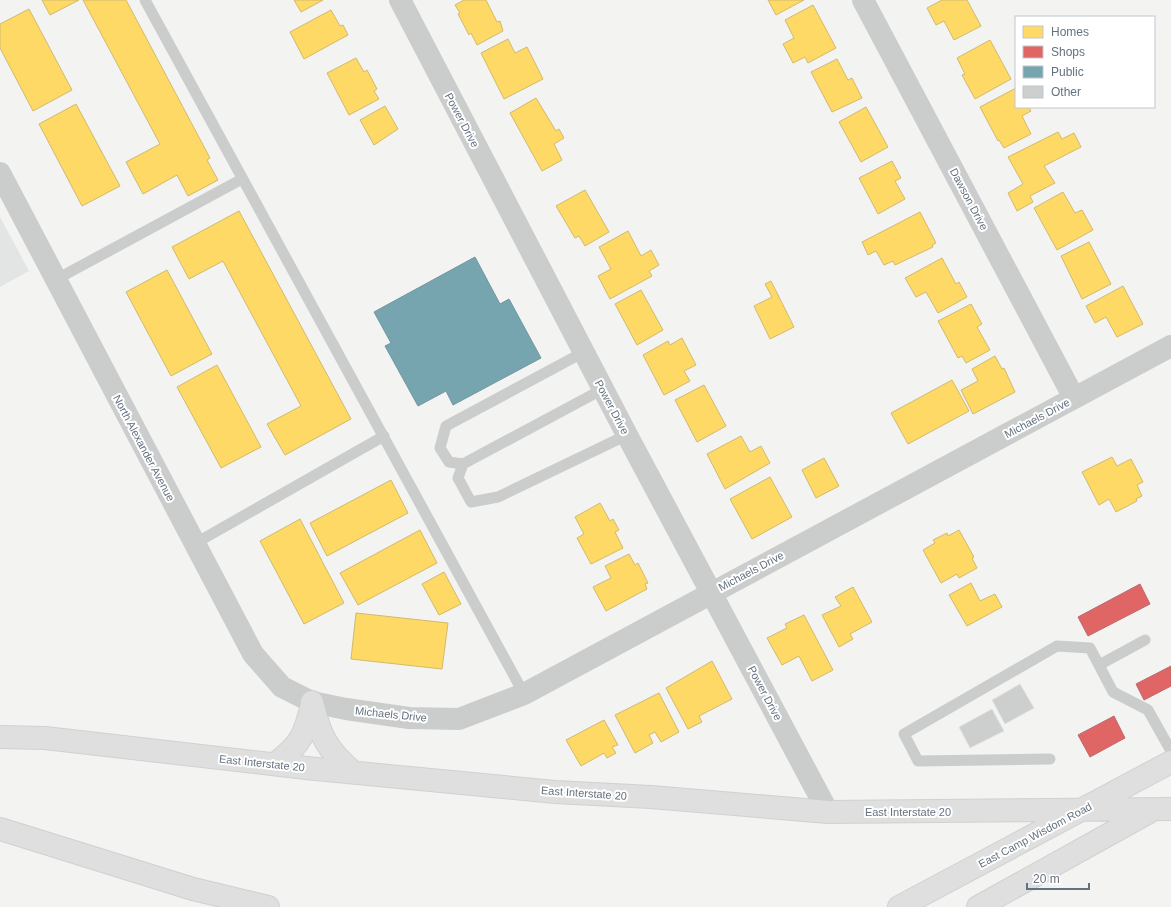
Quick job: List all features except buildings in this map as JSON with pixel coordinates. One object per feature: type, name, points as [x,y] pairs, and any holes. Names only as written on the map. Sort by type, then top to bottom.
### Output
[{"type":"main road","points":[[276,764],[296,747],[306,729],[312,702]]},
{"type":"main road","points":[[312,702],[322,736],[336,757],[353,772]]},
{"type":"main road","name":"East Interstate 20","points":[[0,737],[45,738],[276,764],[554,792],[651,797],[828,812],[1081,810],[1165,806]]},
{"type":"main road","name":"East Camp Wisdom Road","points":[[899,907],[1171,762]]},
{"type":"main road","points":[[978,907],[1165,806]]},
{"type":"main road","points":[[0,829],[192,889],[268,907]]},
{"type":"street","name":"Power Drive","points":[[400,0],[627,435],[828,812]]},
{"type":"street","name":"Dawson Drive","points":[[863,0],[1074,398]]},
{"type":"street","name":"North Alexander Avenue","points":[[0,173],[253,654],[282,687],[312,702]]},
{"type":"street","name":"Michaels Drive","points":[[312,702],[409,718],[460,719],[524,694],[1171,346]]},
{"type":"lane","points":[[145,0],[524,694]]},
{"type":"lane","points":[[55,280],[242,179]]},
{"type":"lane","points":[[584,352],[446,426],[440,448],[449,462],[463,464],[603,389]]},
{"type":"lane","points":[[463,464],[458,478],[471,502],[498,497],[627,435]]},
{"type":"lane","points":[[194,544],[384,436]]},
{"type":"lane","points":[[1099,665],[1145,640]]},
{"type":"lane","points":[[1050,758],[918,761],[904,734],[1057,646],[1090,648],[1113,692],[1148,710],[1171,751]]},
{"type":"shaded area","points":[[0,217],[29,271],[0,287]]}]
